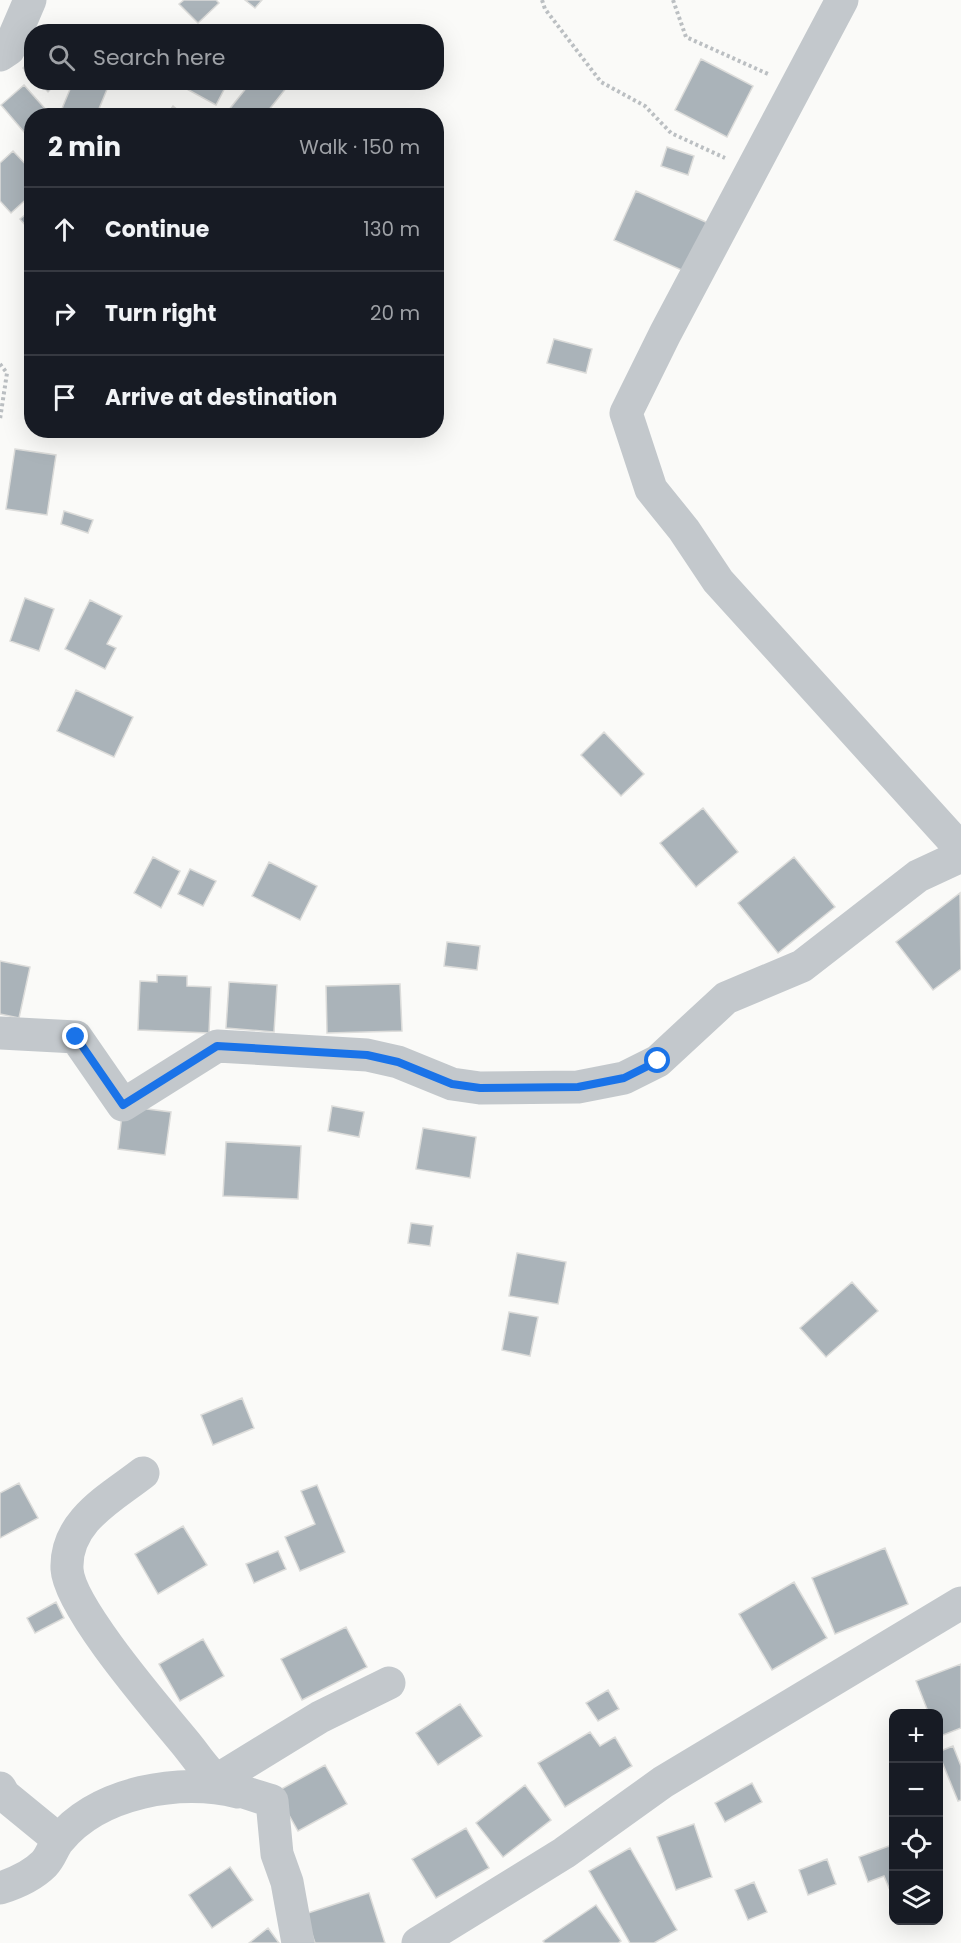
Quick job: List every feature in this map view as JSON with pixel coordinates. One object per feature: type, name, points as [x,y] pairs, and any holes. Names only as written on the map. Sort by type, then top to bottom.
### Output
[{"type":"street","points":[[0,55],[9,48],[30,0]]},
{"type":"street","points":[[842,0],[664,334],[627,412],[651,489],[718,581],[961,849]]},
{"type":"street","points":[[0,1033],[76,1037],[123,1105],[217,1046],[367,1055],[398,1062],[452,1084],[480,1088],[578,1087],[624,1078],[658,1061],[726,998],[802,966],[918,876],[961,856]]},
{"type":"street","points":[[143,1473],[84,1518],[72,1542],[67,1569],[75,1594],[89,1619],[149,1699],[217,1780],[272,1802]]},
{"type":"street","points":[[417,1943],[564,1853],[663,1782],[961,1603]]},
{"type":"street","points":[[217,1780],[320,1717],[389,1683]]},
{"type":"street","points":[[0,1788],[4,1795],[59,1840]]},
{"type":"street","points":[[0,1888],[18,1882],[45,1863],[59,1840],[94,1809],[131,1794],[179,1788],[224,1788],[272,1802]]},
{"type":"street","points":[[272,1802],[277,1854],[287,1882],[298,1943]]},
{"type":"path","points":[[542,0],[546,9],[601,82],[645,106],[671,133],[735,162]]},
{"type":"path","points":[[673,0],[686,37],[771,75]]},
{"type":"path","points":[[0,364],[7,373],[0,419]]},
{"type":"building","points":[[184,0],[216,0],[219,3],[198,23],[179,4]]},
{"type":"building","points":[[245,0],[262,0],[255,8]]},
{"type":"building","points":[[701,59],[753,86],[727,137],[675,110]]},
{"type":"building","points":[[24,85],[24,90],[28,90],[44,108],[24,108],[24,132],[1,105]]},
{"type":"building","points":[[70,90],[107,90],[99,108],[62,108]]},
{"type":"building","points":[[189,90],[224,90],[216,105]]},
{"type":"building","points":[[245,90],[285,90],[270,108],[230,108]]},
{"type":"building","points":[[667,147],[694,156],[688,175],[661,166]]},
{"type":"building","points":[[13,151],[24,163],[24,201],[11,213],[0,201],[0,163]]},
{"type":"building","points":[[636,191],[708,223],[686,272],[614,240]]},
{"type":"building","points":[[554,339],[592,349],[586,373],[547,363]]},
{"type":"building","points":[[15,449],[56,455],[47,515],[6,509]]},
{"type":"building","points":[[64,511],[93,520],[88,533],[61,524]]},
{"type":"building","points":[[25,598],[54,609],[39,651],[10,641]]},
{"type":"building","points":[[90,600],[122,616],[107,644],[116,648],[105,669],[65,649]]},
{"type":"building","points":[[76,690],[133,717],[114,757],[57,731]]},
{"type":"building","points":[[604,732],[644,774],[621,796],[581,755]]},
{"type":"building","points":[[703,808],[738,852],[696,887],[660,843]]},
{"type":"building","points":[[153,857],[180,871],[161,908],[134,893]]},
{"type":"building","points":[[794,857],[835,907],[778,953],[738,903]]},
{"type":"building","points":[[269,862],[317,886],[300,920],[252,896]]},
{"type":"building","points":[[190,869],[216,881],[203,906],[178,894]]},
{"type":"building","points":[[960,893],[961,969],[933,990],[896,942]]},
{"type":"building","points":[[447,942],[480,946],[477,970],[444,966]]},
{"type":"building","points":[[0,961],[30,967],[19,1018],[0,1014]]},
{"type":"building","points":[[157,975],[187,976],[187,986],[211,987],[209,1033],[138,1030],[140,981],[157,982]]},
{"type":"building","points":[[229,982],[277,985],[274,1032],[226,1028]]},
{"type":"building","points":[[400,984],[402,1031],[327,1033],[326,986]]},
{"type":"building","points":[[123,1106],[171,1112],[165,1155],[118,1149]]},
{"type":"building","points":[[332,1106],[364,1112],[359,1137],[328,1131]]},
{"type":"building","points":[[423,1128],[476,1137],[470,1178],[416,1169]]},
{"type":"building","points":[[226,1142],[301,1146],[298,1199],[223,1196]]},
{"type":"building","points":[[411,1223],[433,1226],[430,1246],[408,1243]]},
{"type":"building","points":[[517,1253],[566,1262],[558,1304],[509,1296]]},
{"type":"building","points":[[852,1282],[878,1311],[826,1357],[800,1328]]},
{"type":"building","points":[[509,1312],[538,1317],[530,1356],[502,1350]]},
{"type":"building","points":[[242,1398],[254,1428],[213,1445],[201,1415]]},
{"type":"building","points":[[19,1483],[38,1518],[0,1538],[0,1493]]},
{"type":"building","points":[[317,1485],[345,1552],[300,1571],[285,1537],[315,1524],[301,1491]]},
{"type":"building","points":[[183,1526],[207,1565],[158,1594],[135,1554]]},
{"type":"building","points":[[885,1548],[908,1604],[835,1634],[812,1578]]},
{"type":"building","points":[[278,1551],[286,1569],[254,1583],[246,1564]]},
{"type":"building","points":[[794,1582],[827,1638],[772,1670],[739,1614]]},
{"type":"building","points":[[56,1602],[64,1618],[35,1633],[27,1618]]},
{"type":"building","points":[[346,1627],[367,1667],[302,1700],[281,1659]]},
{"type":"building","points":[[203,1639],[224,1676],[180,1701],[159,1664]]},
{"type":"building","points":[[961,1664],[961,1728],[943,1735],[943,1709],[927,1709],[916,1681]]},
{"type":"building","points":[[608,1690],[619,1709],[598,1721],[586,1703]]},
{"type":"building","points":[[460,1704],[482,1736],[438,1765],[416,1733]]},
{"type":"building","points":[[590,1732],[600,1746],[615,1737],[632,1766],[565,1807],[538,1763]]},
{"type":"building","points":[[953,1746],[961,1766],[961,1800],[958,1801],[943,1764],[943,1750]]},
{"type":"building","points":[[325,1765],[347,1804],[298,1831],[276,1792]]},
{"type":"building","points":[[752,1783],[762,1802],[725,1822],[715,1803]]},
{"type":"building","points":[[525,1785],[551,1820],[503,1857],[476,1823]]},
{"type":"building","points":[[694,1824],[712,1877],[676,1890],[657,1837]]},
{"type":"building","points":[[466,1828],[489,1868],[436,1898],[412,1859]]},
{"type":"building","points":[[889,1846],[889,1888],[884,1876],[868,1882],[859,1857]]},
{"type":"building","points":[[630,1848],[677,1930],[654,1943],[630,1943],[589,1871]]},
{"type":"building","points":[[827,1859],[836,1884],[808,1895],[799,1870]]},
{"type":"building","points":[[230,1867],[253,1900],[212,1928],[189,1895]]},
{"type":"building","points":[[754,1882],[767,1912],[748,1920],[735,1890]]},
{"type":"building","points":[[369,1893],[385,1943],[315,1943],[305,1914]]},
{"type":"building","points":[[596,1905],[621,1941],[618,1943],[545,1943],[543,1941]]},
{"type":"building","points":[[268,1928],[279,1943],[249,1943]]},
{"type":"route","points":[[76,1037],[123,1105],[217,1046],[367,1055],[398,1062],[426,1076],[452,1084],[480,1088],[578,1087],[624,1078],[658,1061]]}]
